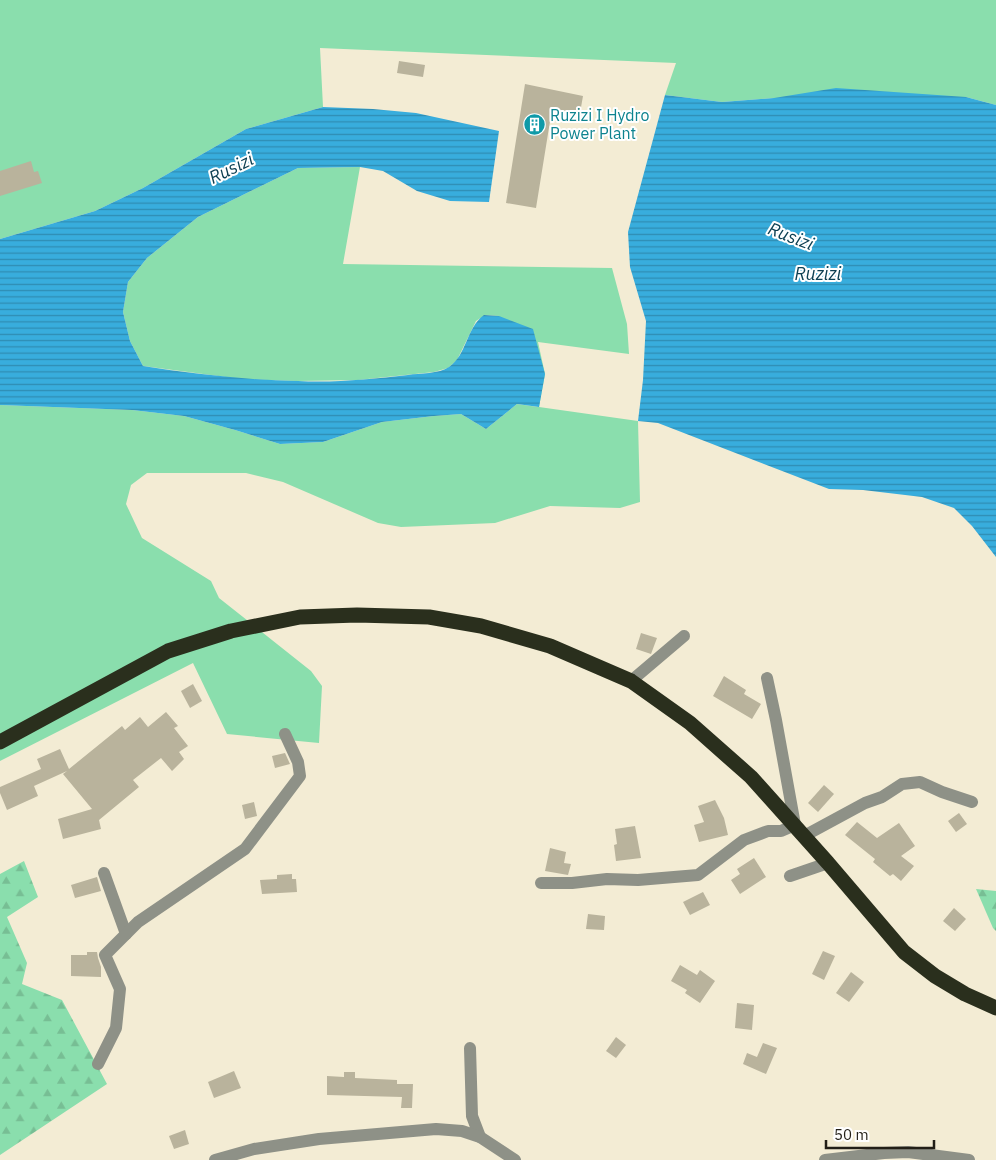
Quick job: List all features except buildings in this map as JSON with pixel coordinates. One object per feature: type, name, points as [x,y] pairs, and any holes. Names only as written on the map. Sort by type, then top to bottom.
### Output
[{"type":"highway","points":[[0,742],[168,652],[231,631],[300,617],[357,615],[429,617],[481,626],[550,646],[631,681],[690,723],[751,776],[904,952],[918,964],[965,994],[996,1008]]},
{"type":"street","points":[[631,681],[684,636]]},
{"type":"street","points":[[767,678],[799,830]]},
{"type":"street","points":[[98,1064],[116,1028],[120,989],[105,954],[138,922],[245,849],[300,776],[298,762],[285,734]]},
{"type":"street","points":[[541,883],[572,883],[607,879],[638,880],[698,875],[744,840],[768,831],[799,830],[882,797],[902,784],[920,782],[972,802]]},
{"type":"street","points":[[790,876],[828,863]]},
{"type":"street","points":[[104,873],[126,934]]},
{"type":"street","points":[[470,1048],[472,1116],[480,1137]]},
{"type":"street","points":[[215,1160],[263,1148],[319,1139],[436,1129],[462,1131],[480,1137],[515,1160]]},
{"type":"street","points":[[826,1160],[908,1152],[969,1160]]},
{"type":"green space","points":[[0,0],[996,0],[996,105],[966,97],[774,98],[722,102],[665,95],[676,63],[320,48],[323,107],[246,129],[143,188],[95,211],[0,239]]},
{"type":"green space","points":[[360,167],[343,264],[612,268],[627,324],[629,354],[538,342],[545,374],[539,407],[638,421],[640,502],[620,508],[550,506],[495,523],[401,527],[378,523],[283,482],[246,473],[147,473],[131,485],[126,504],[142,538],[211,581],[219,598],[311,671],[322,686],[319,743],[227,734],[193,663],[0,761],[0,405],[132,410],[184,416],[280,444],[323,442],[382,422],[461,414],[486,429],[517,404],[538,407],[499,316],[485,315],[476,321],[457,360],[448,368],[434,372],[358,380],[297,381],[241,379],[143,366],[130,341],[123,312],[128,282],[147,258],[198,217],[298,168]]},
{"type":"green space","points":[[24,861],[38,897],[7,917],[27,963],[22,984],[62,1000],[107,1084],[0,1155],[0,874]]},
{"type":"green space","points":[[976,889],[996,891],[996,931],[993,928]]},
{"type":"water","name":"Ruzizi","points":[[836,88],[966,97],[996,105],[996,557],[972,526],[954,508],[922,497],[863,490],[829,489],[658,423],[638,421],[643,380],[646,321],[630,267],[628,232],[665,95],[722,102],[774,98]]},
{"type":"water","name":"Rusizi","points":[[323,107],[416,113],[499,131],[489,202],[450,201],[417,191],[383,171],[360,167],[298,168],[198,217],[147,258],[128,282],[123,312],[130,341],[143,366],[240,378],[312,381],[353,380],[429,373],[445,369],[455,362],[460,356],[473,327],[484,315],[499,316],[533,329],[545,374],[539,407],[517,404],[486,429],[461,414],[382,422],[323,442],[280,444],[184,416],[132,410],[0,405],[0,239],[95,211],[143,188],[246,129]]},
{"type":"place","name":"Ruzizi I Hydro Power Plant","points":[[534,124]]}]
